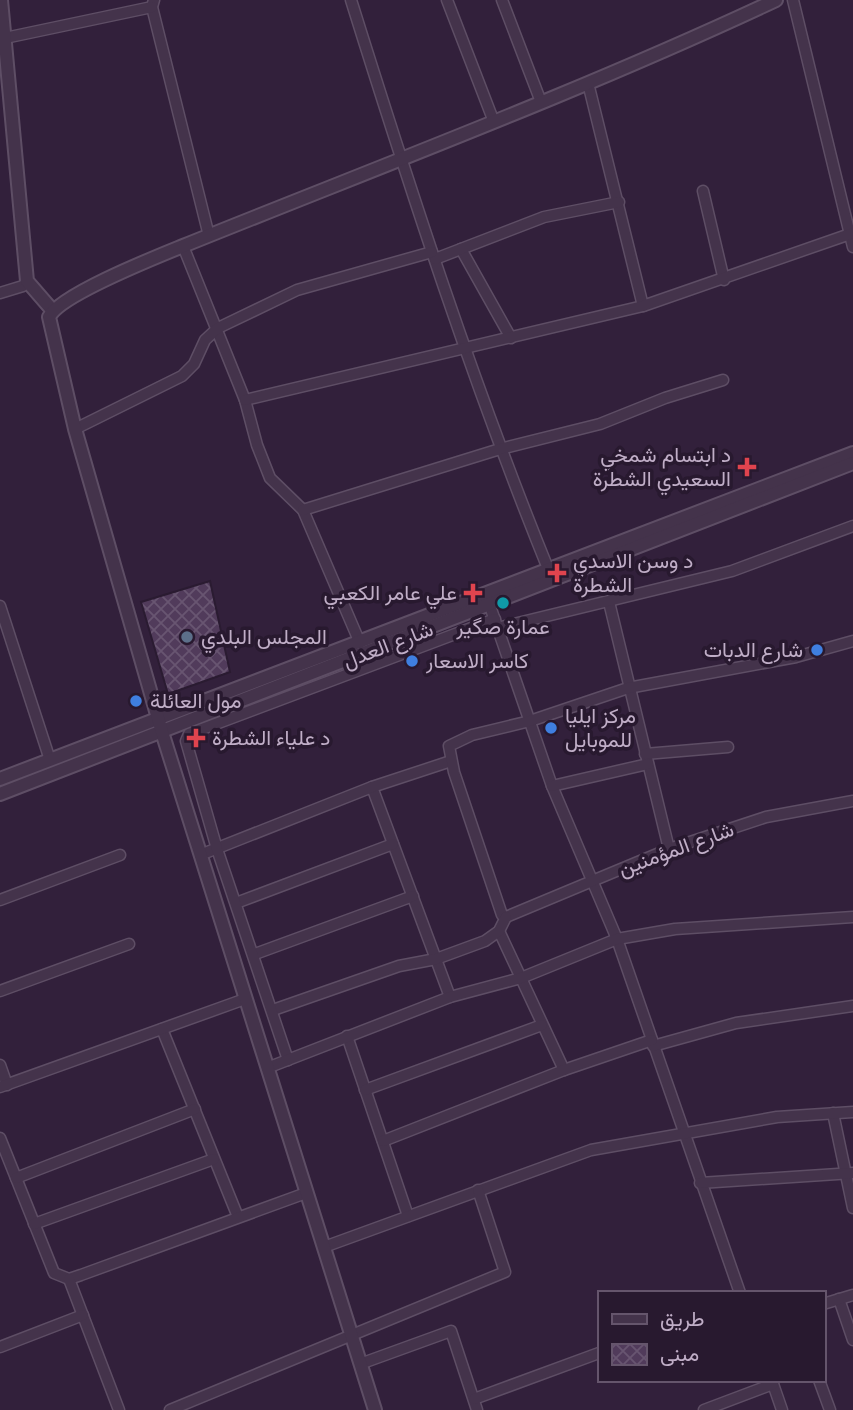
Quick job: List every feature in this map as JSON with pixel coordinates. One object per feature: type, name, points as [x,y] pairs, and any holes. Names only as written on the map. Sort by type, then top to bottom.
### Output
[{"type":"street","points":[[1,0],[6,97],[27,281],[53,311]]},
{"type":"street","points":[[351,0],[465,349],[500,449],[549,571]]},
{"type":"street","points":[[447,0],[494,122]]},
{"type":"street","points":[[502,0],[541,102]]},
{"type":"street","points":[[375,1410],[161,726],[75,429],[51,335],[49,317],[70,299],[183,246],[494,122],[776,0]]},
{"type":"street","points":[[793,0],[853,247]]},
{"type":"street","points":[[5,38],[153,3],[209,236]]},
{"type":"street","points":[[588,83],[643,306]]},
{"type":"street","points":[[703,191],[724,280]]},
{"type":"street","points":[[75,429],[183,376],[194,364],[205,340],[218,328],[297,290],[461,249],[544,217],[619,202]]},
{"type":"street","points":[[245,400],[643,306],[724,280],[851,233]]},
{"type":"street","points":[[183,246],[218,328],[270,478],[303,510],[360,642]]},
{"type":"street","points":[[461,249],[511,338]]},
{"type":"street","points":[[0,293],[23,286],[27,281]]},
{"type":"street","points":[[303,510],[500,449],[600,424],[665,398],[723,380]]},
{"type":"street","name":"شارع العدل","points":[[0,794],[360,642],[853,453]]},
{"type":"street","name":"شارع العدل","points":[[0,779],[50,760],[161,726],[490,606],[853,463]]},
{"type":"street","points":[[289,1060],[217,849],[186,741],[189,734],[496,624],[609,602],[732,571],[853,526]]},
{"type":"street","points":[[609,602],[669,849]]},
{"type":"street","points":[[0,606],[50,760]]},
{"type":"street","points":[[490,606],[552,786],[617,939],[739,1291]]},
{"type":"street","points":[[273,1010],[399,966],[436,959],[485,941],[499,931],[506,917],[502,915],[450,761],[449,746],[472,735],[530,721],[628,688],[796,657],[853,641]]},
{"type":"street","points":[[552,786],[646,759],[728,747]]},
{"type":"street","points":[[200,855],[372,787],[450,761]]},
{"type":"street","points":[[372,787],[450,997]]},
{"type":"street","name":"شارع المؤمنين","points":[[506,917],[669,849],[766,817],[853,801]]},
{"type":"street","points":[[236,903],[393,844]]},
{"type":"street","points":[[0,900],[120,855]]},
{"type":"street","points":[[255,954],[412,896]]},
{"type":"street","points":[[267,1068],[450,997],[521,978],[617,939],[675,929],[853,917]]},
{"type":"street","points":[[499,931],[564,1070]]},
{"type":"street","points":[[0,991],[129,944]]},
{"type":"street","points":[[0,1065],[4,1086],[245,999]]},
{"type":"street","points":[[383,1141],[564,1070],[653,1043],[736,1023],[853,1006]]},
{"type":"street","points":[[365,1090],[542,1026]]},
{"type":"street","points":[[163,1029],[238,1217]]},
{"type":"street","points":[[347,1036],[408,1216]]},
{"type":"street","points":[[16,1178],[195,1109]]},
{"type":"street","points":[[324,1247],[591,1150],[777,1117],[853,1112]]},
{"type":"street","points":[[833,1113],[849,1173],[853,1208]]},
{"type":"street","points":[[0,1138],[54,1273],[69,1279],[306,1193]]},
{"type":"street","points":[[34,1224],[214,1159]]},
{"type":"street","points":[[700,1183],[849,1173]]},
{"type":"street","points":[[170,1410],[505,1272],[478,1190]]},
{"type":"street","points":[[69,1279],[119,1410]]},
{"type":"street","points":[[825,1303],[853,1295]]},
{"type":"street","points":[[839,1299],[853,1339]]},
{"type":"street","points":[[0,1347],[83,1315]]},
{"type":"street","points":[[360,1364],[451,1331],[475,1405],[598,1353]]},
{"type":"street","points":[[704,1410],[772,1382],[782,1410]]},
{"type":"street","points":[[819,1382],[830,1410]]},
{"type":"building","name":"المجلس البلدي","points":[[210,581],[230,672],[168,694],[141,602]]},
{"type":"place","name":"د ابتسام شمخي السعيدي الشطرة","points":[[747,467]]},
{"type":"place","name":"د وسن الاسدي الشطرة","points":[[557,573]]},
{"type":"place","name":"علي عامر الكعبي","points":[[473,593]]},
{"type":"place","name":"عمارة صگير","points":[[503,603]]},
{"type":"place","name":"المجلس البلدي","points":[[187,637]]},
{"type":"place","name":"شارع الدبات","points":[[817,650]]},
{"type":"place","name":"كاسر الاسعار","points":[[412,661]]},
{"type":"place","name":"مول العائلة","points":[[136,701]]},
{"type":"place","name":"مركز ايليا للموبايل","points":[[551,728]]},
{"type":"place","name":"د علياء الشطرة","points":[[196,738]]}]
